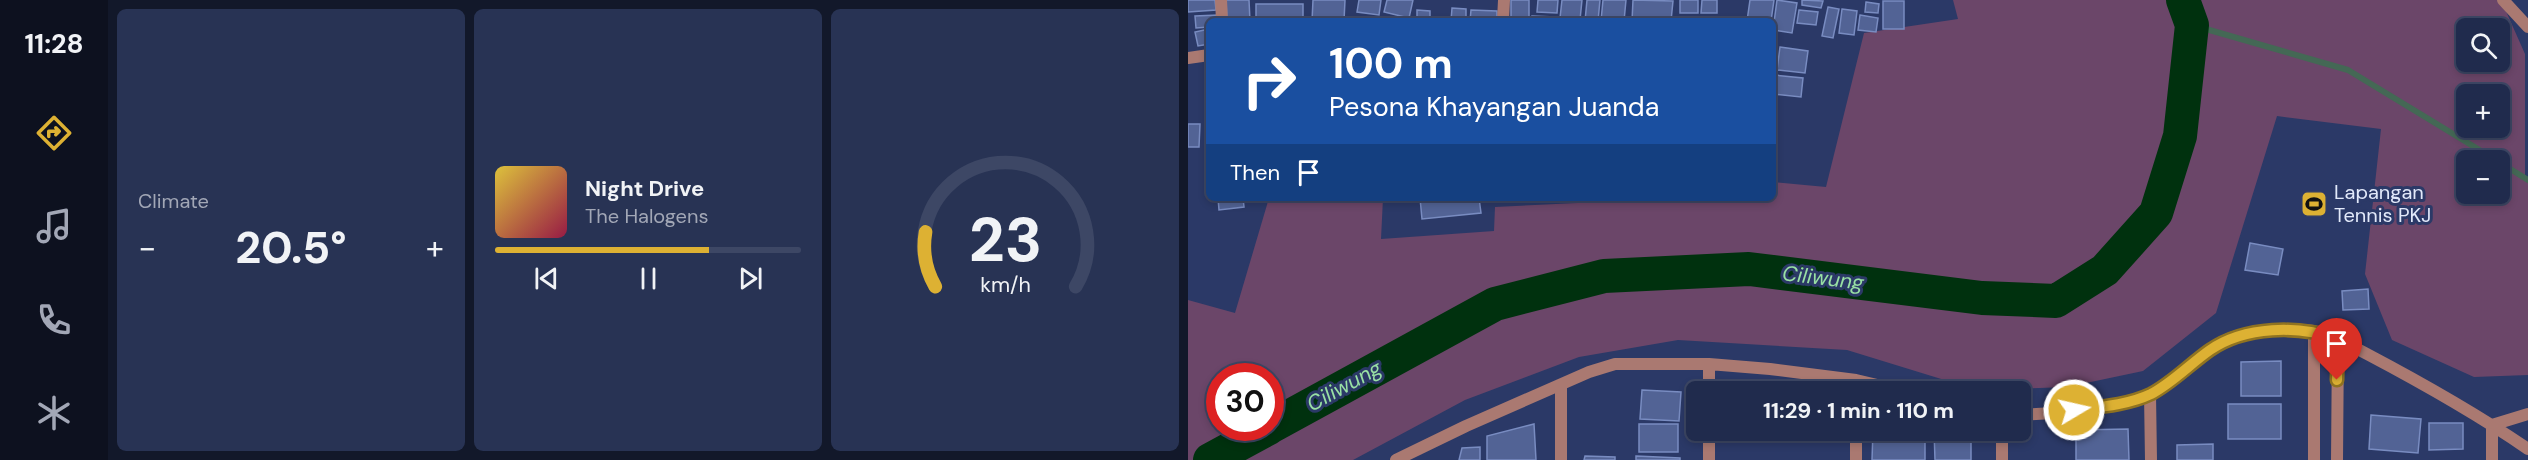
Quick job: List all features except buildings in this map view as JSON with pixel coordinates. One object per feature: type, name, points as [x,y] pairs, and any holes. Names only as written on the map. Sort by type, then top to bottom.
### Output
[{"type":"street","points":[[1221,0],[1222,18]]},
{"type":"street","points":[[1503,18],[1504,0]]},
{"type":"street","points":[[2503,0],[2528,27]]},
{"type":"street","points":[[1188,58],[1206,55]]},
{"type":"street","points":[[2314,331],[2314,460]]},
{"type":"street","points":[[2031,415],[2053,414],[2117,404],[2150,394],[2225,340],[2254,333],[2314,331],[2338,339],[2416,381],[2492,425],[2528,449]]},
{"type":"street","points":[[2337,460],[2338,339]]},
{"type":"street","points":[[1396,460],[1411,456],[1561,385],[1615,364],[1709,364],[1823,381]]},
{"type":"street","points":[[1709,364],[1709,381]]},
{"type":"street","points":[[1561,385],[1561,460]]},
{"type":"street","points":[[2150,394],[2151,460]]},
{"type":"street","points":[[2492,425],[2528,414]]},
{"type":"street","points":[[2492,425],[2492,460]]},
{"type":"street","points":[[1708,460],[1709,441]]},
{"type":"street","points":[[1856,441],[1856,460]]},
{"type":"street","points":[[2002,441],[2002,460]]},
{"type":"shaded area","points":[[1953,0],[2501,0],[2509,18],[2456,18],[2456,72],[2510,72],[2510,20],[2525,54],[2525,175],[2528,180],[2528,375],[2474,377],[2392,340],[2365,274],[2381,129],[2277,116],[2216,313],[2143,371],[2067,387],[2031,388],[2031,381],[1948,381],[1847,350],[1678,340],[1579,357],[1465,400],[1353,460],[1188,460],[1188,300],[1235,313],[1268,201],[1383,201],[1381,239],[1494,231],[1495,207],[1599,201],[1776,201],[1776,182],[1826,187],[1864,33],[1958,19]]},
{"type":"waterway","name":"Ciliwung","points":[[1284,419],[1495,304],[1604,276],[1749,269],[1982,298],[2056,301],[2105,270],[2156,213],[2180,136],[2192,25],[2183,0]]},
{"type":"waterway","points":[[2192,25],[2348,70],[2480,150]]},
{"type":"waterway","points":[[2510,169],[2528,180]]},
{"type":"waterway","name":"Ciliwung","points":[[1210,460],[1245,441]]},
{"type":"place","name":"Lapangan Tennis PKJ","points":[[2314,204]]},
{"type":"route","points":[[2074,410],[2117,404],[2150,394],[2225,340],[2243,334],[2314,331],[2338,339],[2337,380]]}]
